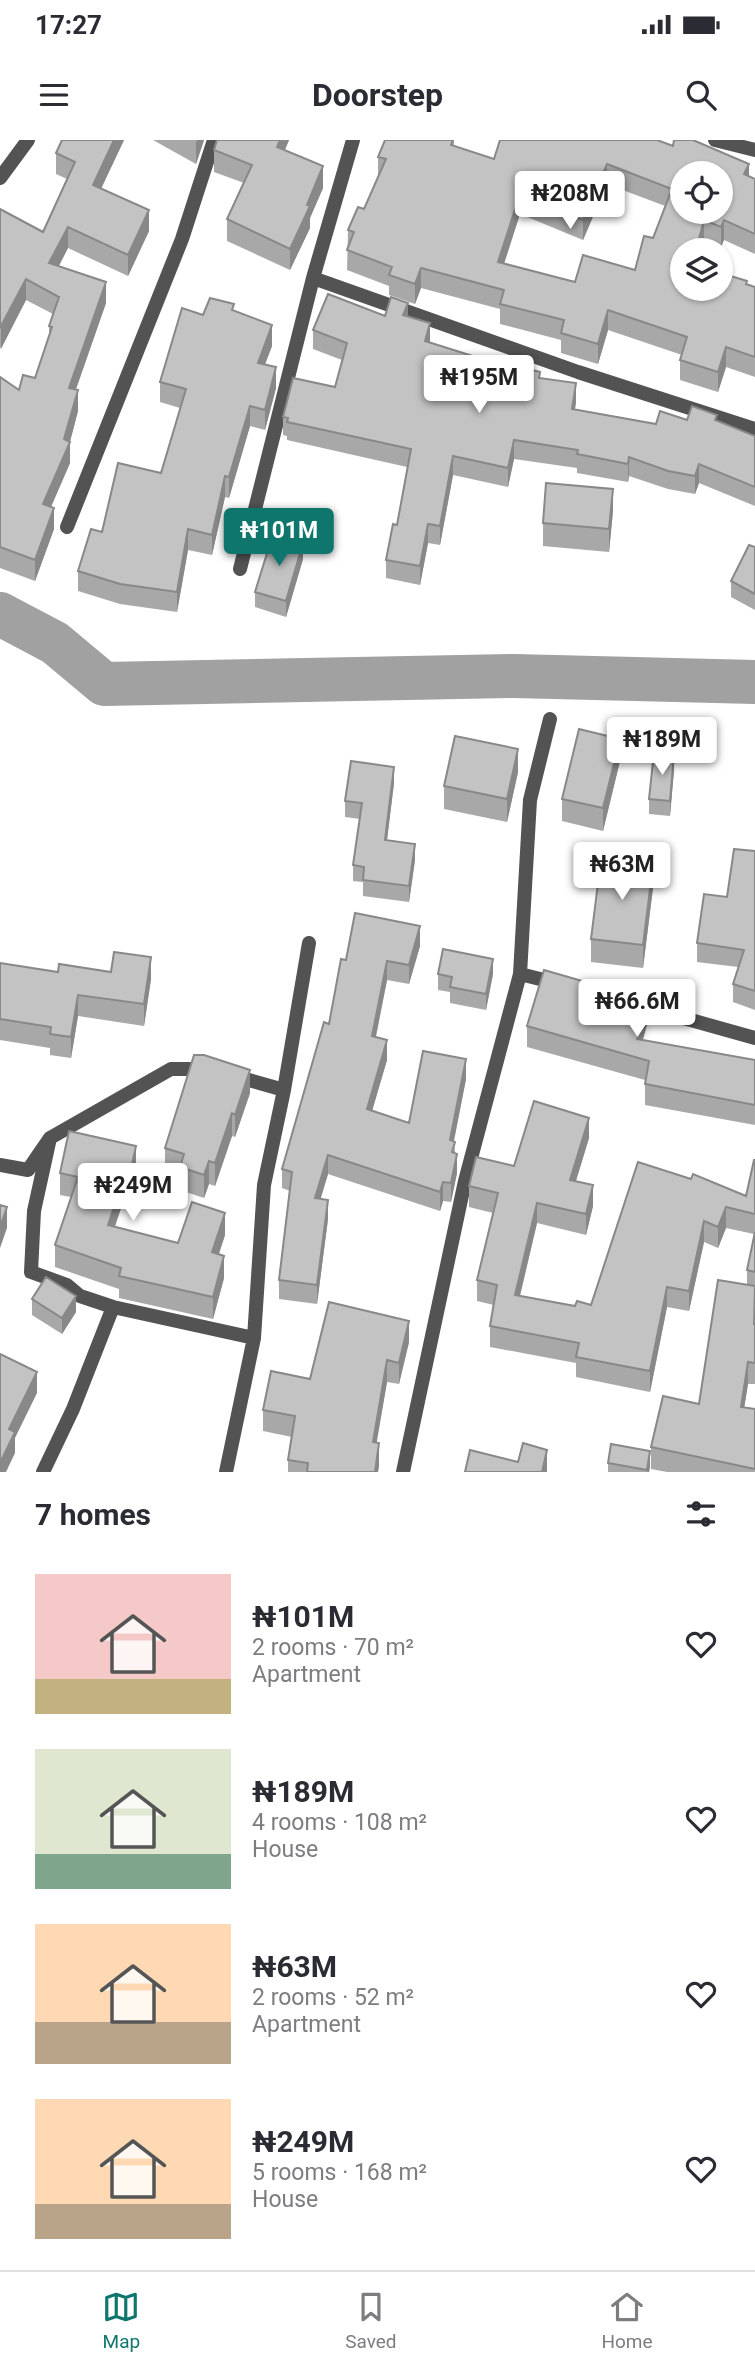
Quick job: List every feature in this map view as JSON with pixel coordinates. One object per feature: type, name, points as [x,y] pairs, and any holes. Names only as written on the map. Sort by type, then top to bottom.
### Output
[{"type":"street","points":[[0,178],[28,140]]},
{"type":"street","points":[[67,527],[182,239],[214,140]]},
{"type":"street","points":[[240,569],[313,278],[353,140]]},
{"type":"street","points":[[715,140],[755,150]]},
{"type":"street","points":[[313,278],[578,372],[755,429]]},
{"type":"street","points":[[403,1472],[465,1181],[520,974],[530,800],[550,719]]},
{"type":"street","points":[[226,1472],[254,1338],[264,1185],[284,1090],[309,943]]},
{"type":"street","points":[[520,974],[572,988]]},
{"type":"street","points":[[612,999],[755,1038]]},
{"type":"street","points":[[0,1165],[28,1170],[50,1138],[171,1069],[205,1068],[284,1090]]},
{"type":"street","points":[[50,1138],[34,1211],[32,1272],[67,1285],[80,1296],[113,1307],[254,1338]]},
{"type":"street","points":[[43,1472],[73,1409],[113,1307]]},
{"type":"building","points":[[62,140],[114,140],[93,185],[149,210],[128,255],[68,227],[49,263],[106,282],[69,388],[78,390],[64,439],[70,442],[43,504],[54,508],[35,560],[0,547],[0,377],[19,390],[23,375],[35,378],[59,297],[26,279],[0,328],[0,209],[43,232],[75,162],[56,153]]},
{"type":"building","points":[[217,140],[280,140],[277,147],[323,166],[307,205],[310,206],[290,249],[227,219],[252,165],[214,150]]},
{"type":"building","points":[[385,140],[453,140],[451,145],[494,159],[500,140],[657,140],[673,146],[674,140],[693,140],[749,164],[744,174],[755,179],[755,234],[733,224],[733,161],[670,161],[670,188],[607,164],[583,220],[520,194],[498,262],[575,282],[583,255],[635,270],[644,236],[653,238],[670,194],[670,224],[703,224],[699,238],[670,238],[670,301],[733,301],[733,277],[747,281],[746,284],[755,287],[755,357],[726,347],[718,372],[680,360],[687,337],[608,310],[598,344],[561,333],[564,320],[500,304],[504,290],[421,268],[415,284],[389,275],[392,267],[347,250],[354,232],[348,230],[358,207],[364,209],[386,159],[378,157]]},
{"type":"building","points":[[328,294],[385,316],[391,297],[408,303],[403,315],[430,323],[425,341],[498,364],[499,361],[540,372],[539,378],[576,383],[572,409],[656,424],[660,411],[687,420],[692,406],[717,415],[715,420],[755,436],[755,487],[699,464],[695,476],[668,471],[629,457],[628,464],[577,454],[578,450],[514,440],[508,468],[453,456],[440,526],[428,524],[420,566],[386,560],[393,524],[397,525],[411,449],[287,422],[288,418],[283,417],[293,378],[335,387],[347,343],[313,330]]},
{"type":"building","points":[[210,298],[234,304],[232,310],[272,325],[258,363],[276,367],[265,410],[250,406],[229,477],[225,476],[212,535],[188,529],[177,592],[120,584],[78,571],[91,529],[102,532],[118,463],[161,473],[186,389],[160,382],[182,308],[203,315]]},
{"type":"building","points":[[546,483],[613,489],[609,529],[543,523]]},
{"type":"building","points":[[273,534],[303,543],[286,601],[255,592]]},
{"type":"building","points":[[749,545],[755,547],[755,594],[731,581]]},
{"type":"building","points":[[579,729],[620,739],[603,808],[562,799]]},
{"type":"building","points":[[455,736],[518,749],[507,799],[444,786]]},
{"type":"building","points":[[654,752],[674,754],[670,801],[649,799]]},
{"type":"building","points":[[351,761],[394,767],[385,840],[415,844],[409,886],[363,880],[364,867],[353,865],[362,803],[345,801]]},
{"type":"building","points":[[734,849],[755,851],[755,991],[733,984],[744,950],[697,943],[704,894],[727,897]]},
{"type":"building","points":[[601,859],[653,865],[643,945],[591,939]]},
{"type":"building","points":[[355,913],[420,926],[409,965],[387,961],[372,1036],[387,1040],[367,1109],[409,1123],[423,1051],[466,1059],[450,1140],[455,1142],[452,1152],[457,1154],[451,1183],[443,1182],[440,1192],[328,1155],[315,1198],[328,1200],[317,1285],[279,1280],[292,1172],[282,1169],[324,1022],[329,1024],[341,959],[346,960]]},
{"type":"building","points":[[443,949],[493,959],[486,994],[450,987],[452,977],[438,974]]},
{"type":"building","points":[[114,952],[151,957],[144,1004],[78,995],[71,1037],[50,1034],[51,1027],[0,1019],[0,963],[58,972],[59,964],[111,972]]},
{"type":"building","points":[[544,970],[648,1000],[637,1039],[755,1060],[755,1105],[645,1084],[649,1061],[527,1026]]},
{"type":"building","points":[[194,1055],[204,1055],[250,1070],[215,1163],[209,1161],[204,1175],[180,1167],[184,1154],[165,1148]]},
{"type":"building","points":[[534,1101],[589,1118],[570,1180],[593,1185],[586,1214],[537,1203],[515,1295],[575,1306],[577,1301],[591,1305],[638,1162],[691,1179],[693,1174],[746,1196],[755,1160],[755,1214],[726,1207],[718,1227],[704,1221],[689,1291],[667,1287],[650,1371],[576,1357],[579,1343],[490,1326],[497,1285],[477,1280],[498,1193],[469,1186],[476,1157],[514,1166]]},
{"type":"building","points":[[69,1131],[136,1146],[127,1187],[121,1186],[108,1225],[178,1243],[192,1202],[225,1213],[212,1252],[224,1256],[213,1297],[119,1276],[121,1268],[55,1245],[78,1177],[60,1173]]},
{"type":"building","points":[[0,1205],[7,1207],[0,1227]]},
{"type":"building","points":[[755,1232],[755,1272],[747,1270]]},
{"type":"building","points":[[46,1277],[76,1296],[62,1318],[32,1299]]},
{"type":"building","points":[[718,1280],[755,1286],[755,1363],[748,1362],[741,1407],[755,1409],[755,1469],[651,1447],[663,1396],[699,1404]]},
{"type":"building","points":[[329,1302],[409,1321],[399,1363],[387,1360],[373,1442],[379,1443],[375,1472],[307,1472],[308,1463],[288,1460],[295,1416],[263,1410],[271,1371],[310,1379]]},
{"type":"building","points":[[0,1354],[37,1372],[9,1429],[15,1432],[0,1463]]},
{"type":"building","points":[[523,1443],[547,1450],[542,1472],[465,1472],[470,1450],[518,1462]]},
{"type":"building","points":[[611,1444],[650,1451],[647,1470],[608,1463]]},
{"type":"waterway","points":[[0,614],[55,643],[104,684],[514,676],[755,682]]}]
